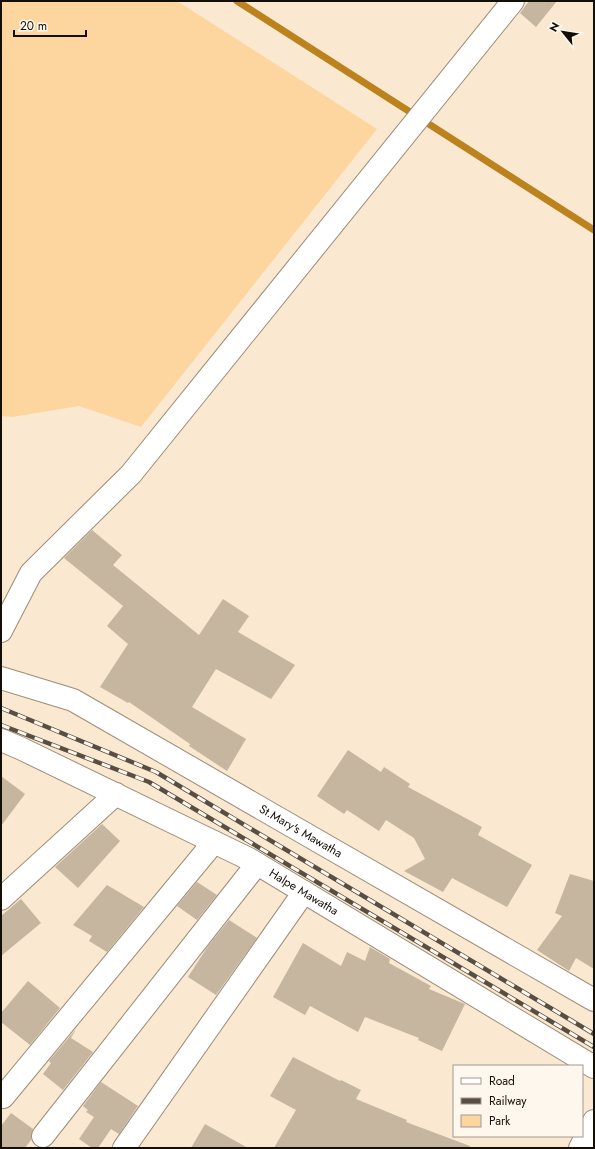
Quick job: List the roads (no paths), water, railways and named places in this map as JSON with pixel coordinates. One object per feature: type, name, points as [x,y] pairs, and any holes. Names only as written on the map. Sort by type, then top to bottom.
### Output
[{"type":"street","points":[[1,631],[31,573],[131,474],[513,1]]},
{"type":"street","name":"St.Mary's Mawatha","points":[[1,678],[73,700],[594,1000]]},
{"type":"street","name":"Halpe Mawatha","points":[[1,740],[116,794],[257,864],[594,1067]]},
{"type":"street","points":[[1,900],[116,794]]},
{"type":"street","points":[[3,1097],[214,842]]},
{"type":"street","points":[[43,1136],[257,864]]},
{"type":"street","points":[[124,1148],[304,892]]},
{"type":"street","points":[[580,1148],[594,1121]]},
{"type":"waterway","points":[[237,1],[594,230]]},
{"type":"railway","points":[[1,708],[156,772],[594,1034]]},
{"type":"railway","points":[[1,725],[149,782],[594,1047]]}]
